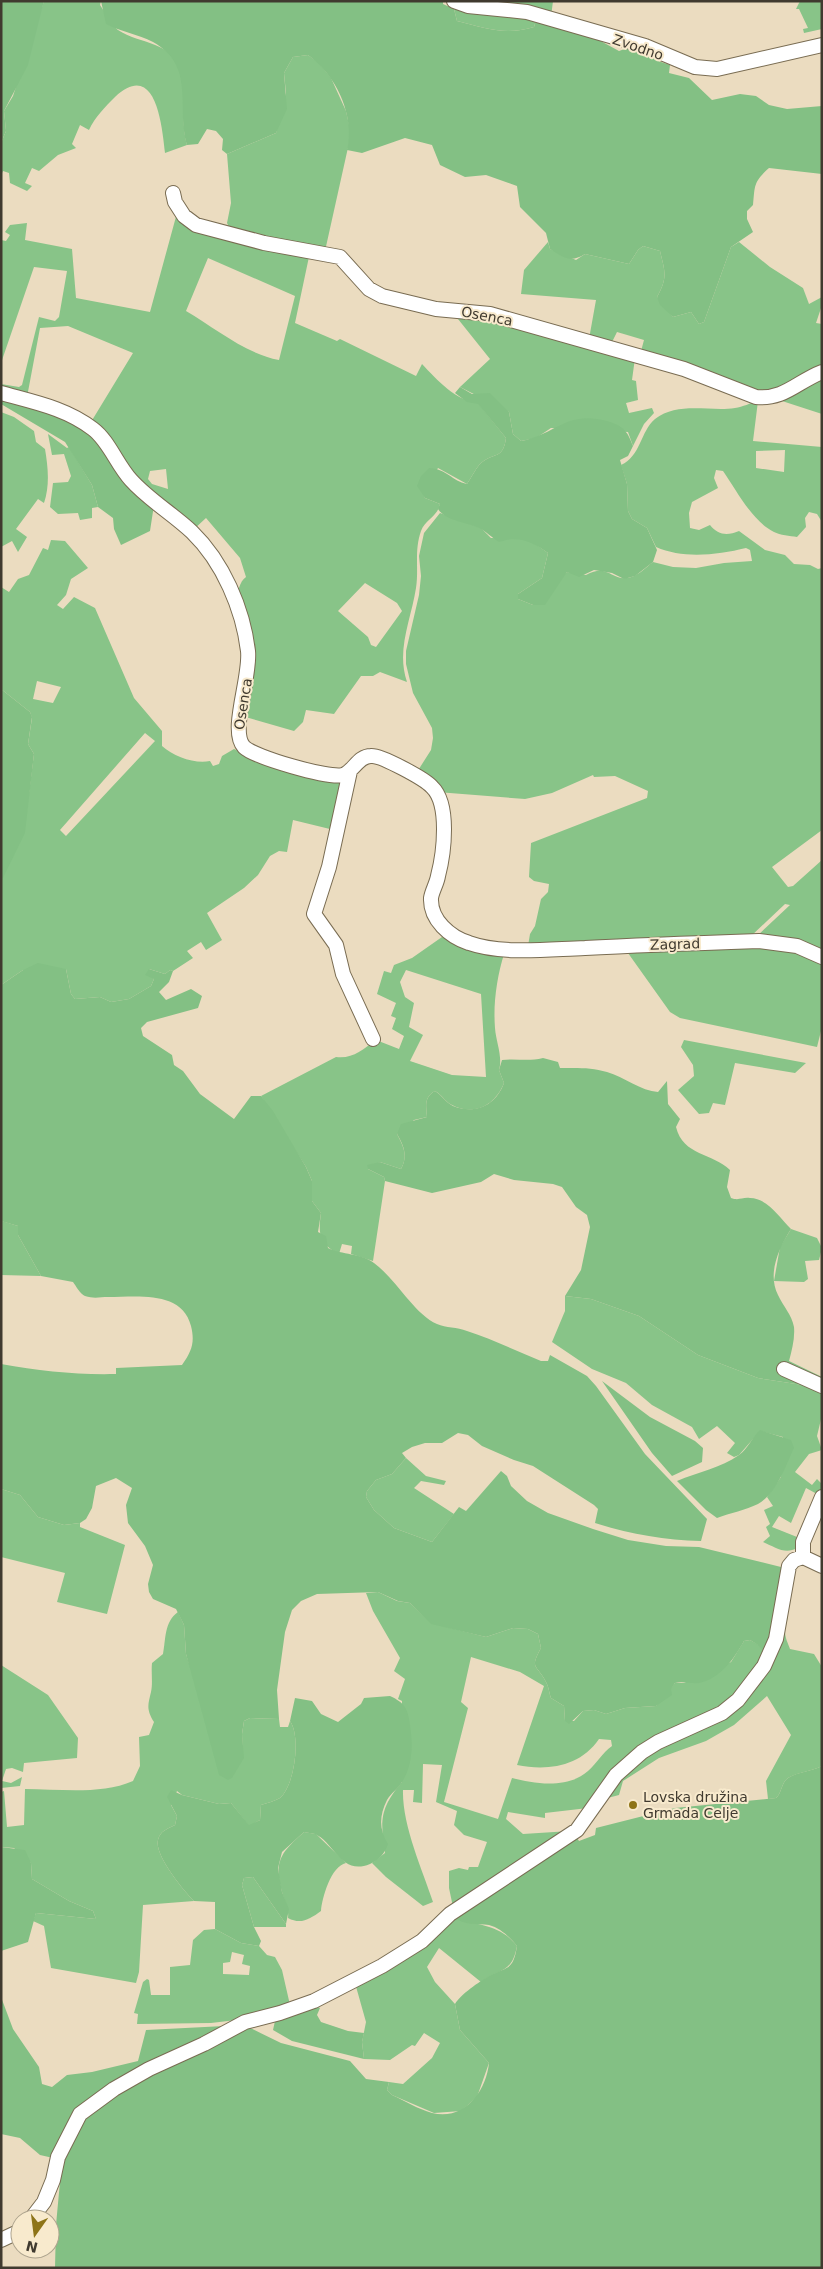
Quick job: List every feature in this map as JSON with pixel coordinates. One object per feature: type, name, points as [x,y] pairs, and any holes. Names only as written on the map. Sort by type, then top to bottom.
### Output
[{"type":"street","name":"Zvodno","points":[[454,1],[468,6],[527,12],[646,46],[695,67],[717,69],[822,45]]},
{"type":"street","name":"Osenca","points":[[173,193],[175,202],[184,216],[196,225],[264,243],[340,257],[369,289],[382,296],[405,303],[436,309],[490,314],[684,369],[756,398],[768,398],[785,394],[822,372]]},
{"type":"street","name":"Osenca","points":[[1,393],[60,410],[95,430],[131,480],[194,534],[212,557],[230,588],[241,618],[248,653],[248,676],[237,730],[240,742],[247,750],[292,766],[330,776],[341,776],[350,771],[362,759],[370,756],[381,758],[431,784],[439,795],[443,808],[443,854],[438,880],[431,896],[432,912],[438,923],[470,943],[526,950]]},
{"type":"street","points":[[350,771],[329,867],[314,914],[336,945],[343,974],[373,1039]]},
{"type":"street","name":"Zagrad","points":[[526,950],[759,941],[797,946],[822,957]]},
{"type":"street","points":[[784,1369],[822,1386]]},
{"type":"street","points":[[804,1557],[803,1542],[822,1497]]},
{"type":"street","points":[[39,2209],[44,2202],[53,2180],[58,2157],[80,2114],[114,2089],[149,2069],[204,2044],[245,2022],[280,2013],[314,2001],[390,1961],[422,1941],[450,1914],[576,1830],[616,1776],[642,1752],[666,1738],[722,1712],[738,1700],[764,1666],[776,1639],[790,1566],[794,1560],[804,1557],[822,1566]]},
{"type":"green space","points":[[1,1],[44,1],[28,65],[4,111],[6,131],[1,143]]},
{"type":"green space","points":[[44,1],[101,1],[100,5],[115,28],[127,35],[164,49],[172,55],[182,75],[184,127],[187,145],[165,153],[159,113],[154,101],[148,91],[140,86],[129,87],[115,97],[97,116],[89,130],[80,125],[72,144],[76,148],[58,155],[39,171],[32,168],[25,183],[32,186],[27,191],[10,183],[9,173],[3,171],[1,175],[1,143],[6,131],[4,111],[13,96]]},
{"type":"green space","points":[[101,1],[443,1],[443,4],[454,9],[457,21],[504,31],[524,30],[534,27],[537,17],[584,32],[619,51],[633,46],[659,54],[658,61],[670,65],[669,73],[689,78],[712,100],[740,94],[756,96],[769,105],[787,109],[822,106],[822,174],[769,168],[760,177],[755,189],[753,205],[747,211],[747,219],[753,232],[731,247],[704,322],[699,324],[691,312],[673,317],[660,305],[657,297],[663,284],[664,274],[660,251],[643,246],[629,264],[585,254],[571,259],[559,255],[550,249],[546,233],[520,207],[517,186],[486,175],[465,177],[440,165],[432,145],[405,138],[362,153],[347,150],[348,124],[341,98],[327,74],[308,55],[293,57],[284,73],[287,109],[276,133],[227,154],[222,150],[223,139],[216,131],[207,129],[198,144],[187,145],[184,130],[182,88],[180,75],[175,63],[166,52],[153,42],[106,24]]},
{"type":"green space","points":[[464,1],[553,1],[551,17]]},
{"type":"green space","points":[[800,1],[822,1],[822,29],[804,33],[803,29],[808,28],[799,9],[796,9]]},
{"type":"green space","points":[[454,9],[470,14],[473,9],[537,17],[534,27],[524,30],[504,31],[457,21]]},
{"type":"green space","points":[[308,55],[319,63],[331,78],[346,111],[351,134],[325,251],[232,233],[227,223],[231,203],[227,154],[276,133],[286,93],[284,73],[293,57]]},
{"type":"green space","points":[[177,213],[310,252],[295,323],[337,341],[340,339],[416,376],[422,364],[455,394],[478,403],[506,438],[503,450],[481,463],[467,484],[438,468],[423,493],[425,498],[440,504],[437,512],[423,527],[419,538],[416,588],[403,658],[407,682],[380,672],[373,676],[361,676],[334,714],[306,710],[303,722],[294,731],[242,716],[249,690],[249,679],[238,613],[237,598],[240,585],[246,577],[240,558],[206,518],[193,530],[144,488],[91,422],[133,353],[68,326],[40,328],[27,397],[1,390],[1,384],[19,387],[22,385],[39,317],[55,321],[59,317],[67,271],[34,267],[1,363],[1,240],[6,241],[10,235],[5,232],[10,225],[27,223],[25,240],[72,249],[76,298],[150,312]],"holes":[[[208,258],[295,296],[279,360],[267,357],[231,340],[186,311]],[[166,469],[168,489],[152,484],[148,479],[150,471]],[[365,583],[397,603],[402,611],[376,647],[371,645],[368,637],[338,611]]]},
{"type":"green space","points":[[548,242],[550,249],[576,260],[585,254],[629,264],[643,246],[660,251],[664,279],[657,297],[673,317],[691,312],[699,324],[704,322],[731,247],[739,242],[770,267],[803,288],[809,304],[822,297],[822,305],[816,323],[822,324],[822,368],[771,395],[640,355],[644,340],[617,332],[610,346],[589,339],[596,300],[521,294],[524,270]]},
{"type":"green space","points":[[463,312],[635,358],[632,380],[636,381],[638,400],[626,403],[629,413],[652,408],[654,413],[644,424],[633,446],[628,432],[551,428],[536,438],[521,441],[513,434],[509,412],[460,387],[490,359],[454,314]]},
{"type":"green space","points":[[822,374],[822,414],[782,401],[782,397]]},
{"type":"green space","points":[[460,387],[472,394],[490,393],[509,412],[513,434],[521,441],[543,434],[571,421],[581,419],[593,418],[607,421],[624,429],[633,446],[628,456],[620,460],[627,484],[628,511],[632,519],[647,528],[657,550],[653,562],[635,576],[624,579],[612,573],[594,570],[579,577],[567,572],[545,605],[533,605],[518,599],[518,594],[542,578],[548,553],[525,541],[513,539],[499,542],[479,528],[446,516],[438,509],[440,504],[425,498],[417,486],[421,476],[429,468],[440,470],[467,484],[481,463],[503,450],[506,438],[478,404],[467,402],[455,393]]},
{"type":"green space","points":[[1,397],[82,423],[154,505],[150,531],[121,545],[114,529],[113,518],[98,507],[92,485],[65,442],[1,404]]},
{"type":"green space","points":[[758,401],[753,441],[822,447],[822,522],[817,514],[809,512],[805,518],[806,527],[797,537],[774,532],[752,513],[723,471],[716,470],[714,478],[718,488],[692,502],[689,513],[690,528],[699,530],[710,525],[716,531],[723,534],[739,531],[765,550],[785,555],[794,564],[810,565],[818,569],[822,568],[822,830],[772,867],[788,887],[793,886],[822,860],[822,956],[757,936],[790,905],[785,904],[750,937],[687,937],[528,946],[541,899],[548,892],[549,884],[534,881],[529,877],[531,843],[647,798],[648,791],[615,776],[594,777],[593,775],[552,793],[525,799],[437,792],[417,772],[431,750],[433,738],[432,728],[413,693],[406,664],[406,651],[419,595],[421,576],[419,556],[424,533],[440,513],[481,528],[491,538],[522,539],[534,543],[548,553],[542,578],[518,594],[518,599],[533,605],[567,572],[586,575],[604,571],[617,577],[627,578],[638,574],[653,562],[673,567],[696,568],[752,561],[750,550],[746,548],[700,555],[666,551],[656,547],[647,528],[632,519],[628,511],[627,484],[621,465],[633,456],[650,424],[664,414],[674,410],[694,408],[735,408]],"holes":[[[785,450],[784,472],[756,468],[756,451]]]},
{"type":"green space","points":[[1,412],[14,417],[34,431],[36,442],[45,449],[47,462],[48,483],[44,503],[38,499],[16,529],[27,537],[18,552],[12,541],[1,547]]},
{"type":"green space","points":[[48,434],[67,448],[69,447],[92,485],[98,507],[92,508],[92,518],[80,520],[78,513],[58,514],[50,507],[53,483],[68,482],[71,476],[64,454],[52,455]]},
{"type":"green space","points":[[51,540],[65,541],[88,568],[71,579],[66,595],[57,605],[63,609],[74,597],[95,608],[134,698],[162,731],[162,746],[167,750],[191,760],[210,761],[213,766],[219,764],[222,756],[234,749],[253,758],[341,780],[334,830],[293,820],[287,852],[279,851],[270,856],[258,875],[244,888],[207,913],[222,940],[206,950],[201,942],[187,951],[193,958],[173,971],[170,970],[165,974],[149,969],[154,979],[151,986],[129,999],[111,1002],[100,997],[75,999],[71,994],[66,969],[23,970],[1,985],[1,882],[29,793],[34,754],[28,744],[32,718],[30,712],[1,689],[1,587],[9,592],[18,579],[29,575],[43,548],[48,550]],"holes":[[[37,681],[61,687],[53,703],[33,699]],[[145,733],[155,741],[66,836],[60,830]]]},
{"type":"green space","points":[[1,689],[30,712],[32,717],[28,744],[34,754],[25,833],[1,882]]},
{"type":"green space","points":[[442,937],[455,944],[504,954],[496,990],[495,1019],[500,1055],[499,1070],[504,1083],[495,1098],[482,1107],[475,1109],[459,1108],[450,1104],[435,1091],[431,1093],[427,1099],[427,1117],[414,1120],[397,1134],[402,1143],[405,1156],[401,1169],[380,1162],[368,1169],[384,1177],[385,1181],[373,1261],[351,1254],[352,1246],[342,1244],[339,1254],[327,1246],[321,1238],[321,1213],[312,1201],[312,1181],[306,1167],[261,1096],[336,1057],[347,1057],[357,1053],[376,1040],[399,1049],[404,1036],[392,1029],[396,1018],[391,1016],[396,1003],[377,994],[384,971],[391,973],[394,965],[412,958]],"holes":[[[406,970],[481,994],[486,1077],[452,1075],[410,1061],[423,1035],[409,1027],[414,1003],[405,997],[400,982]]]},
{"type":"green space","points":[[767,944],[791,950],[822,964],[822,1027],[817,1047],[680,1018],[670,1012],[623,946]]},
{"type":"green space","points":[[38,963],[66,969],[71,994],[75,999],[100,997],[111,1002],[129,999],[151,986],[154,979],[145,975],[149,969],[165,974],[170,970],[173,971],[169,982],[159,992],[166,1000],[191,989],[202,996],[198,1008],[147,1022],[141,1028],[143,1036],[172,1055],[174,1065],[183,1071],[200,1094],[234,1119],[251,1096],[261,1096],[273,1111],[306,1167],[312,1181],[312,1201],[321,1213],[318,1232],[326,1236],[328,1248],[363,1257],[374,1263],[390,1278],[413,1305],[437,1324],[476,1334],[541,1361],[548,1361],[550,1355],[587,1376],[645,1454],[707,1519],[701,1541],[647,1536],[595,1523],[598,1509],[594,1505],[533,1466],[482,1446],[468,1435],[458,1433],[442,1443],[425,1443],[412,1447],[402,1453],[406,1458],[392,1474],[376,1480],[367,1491],[366,1497],[374,1510],[394,1528],[432,1542],[459,1507],[466,1511],[501,1471],[507,1476],[511,1486],[527,1501],[548,1513],[593,1529],[628,1540],[666,1546],[699,1547],[781,1567],[784,1586],[766,1655],[758,1645],[750,1640],[744,1641],[736,1655],[720,1673],[707,1681],[699,1683],[675,1683],[671,1689],[672,1695],[656,1706],[625,1708],[606,1714],[594,1710],[583,1711],[569,1724],[565,1721],[564,1706],[551,1698],[547,1684],[535,1664],[541,1648],[538,1634],[528,1629],[513,1628],[486,1637],[431,1624],[410,1603],[398,1601],[378,1592],[317,1594],[301,1601],[292,1610],[285,1632],[277,1690],[279,1719],[250,1718],[244,1721],[242,1734],[244,1758],[232,1778],[228,1780],[219,1775],[186,1654],[184,1625],[176,1609],[153,1599],[149,1592],[148,1584],[153,1565],[145,1546],[128,1523],[126,1505],[132,1488],[116,1478],[96,1486],[92,1508],[86,1519],[80,1523],[64,1525],[38,1517],[20,1495],[1,1489],[1,1364],[59,1372],[116,1374],[116,1368],[182,1365],[193,1342],[191,1326],[186,1314],[178,1306],[168,1301],[132,1296],[88,1297],[81,1294],[73,1282],[41,1276],[18,1235],[18,1226],[1,1221],[1,985],[23,970]]},
{"type":"green space","points":[[684,1040],[806,1063],[795,1073],[735,1063],[725,1105],[713,1103],[709,1113],[699,1114],[678,1090],[694,1076],[693,1065],[681,1047]]},
{"type":"green space","points":[[543,1058],[558,1062],[560,1068],[601,1070],[652,1091],[658,1092],[667,1081],[668,1104],[680,1119],[676,1127],[685,1144],[723,1164],[730,1170],[727,1187],[731,1198],[750,1198],[762,1201],[791,1229],[782,1244],[774,1269],[775,1287],[794,1327],[794,1340],[789,1361],[822,1377],[822,1388],[758,1378],[698,1355],[639,1316],[591,1299],[565,1296],[581,1270],[590,1227],[587,1215],[576,1207],[562,1187],[553,1184],[514,1180],[494,1174],[481,1182],[432,1193],[385,1181],[384,1177],[368,1169],[367,1165],[380,1162],[401,1169],[405,1155],[397,1134],[401,1124],[427,1117],[427,1099],[431,1093],[435,1091],[448,1103],[461,1108],[470,1109],[484,1106],[496,1097],[504,1083],[499,1070],[502,1060]]},
{"type":"green space","points":[[2,1221],[18,1226],[18,1235],[41,1276],[1,1275]]},
{"type":"green space","points":[[791,1229],[817,1238],[822,1248],[819,1260],[805,1261],[808,1279],[804,1282],[774,1281],[780,1247]]},
{"type":"green space","points":[[565,1296],[591,1299],[639,1316],[698,1355],[758,1378],[822,1388],[822,1415],[817,1436],[822,1450],[809,1454],[795,1472],[812,1485],[817,1479],[822,1484],[822,1491],[797,1548],[788,1551],[763,1542],[770,1536],[766,1527],[770,1524],[764,1510],[773,1506],[767,1497],[781,1477],[783,1437],[760,1431],[739,1455],[734,1457],[727,1453],[735,1443],[717,1426],[699,1439],[692,1427],[652,1405],[626,1383],[592,1369],[552,1342],[565,1311]],"holes":[[[806,1488],[817,1494],[797,1537],[772,1527],[779,1516],[791,1523]]]},
{"type":"green space","points":[[602,1381],[650,1417],[695,1441],[703,1448],[702,1462],[672,1476],[652,1453]]},
{"type":"green space","points":[[760,1430],[791,1440],[794,1448],[784,1471],[770,1493],[758,1504],[717,1518],[706,1510],[677,1481],[717,1467],[739,1455]]},
{"type":"green space","points":[[406,1458],[426,1476],[446,1481],[444,1485],[421,1481],[414,1488],[454,1514],[432,1542],[394,1528],[374,1510],[366,1497],[367,1491],[376,1480],[392,1474]]},
{"type":"green space","points":[[1,1489],[20,1495],[38,1517],[64,1525],[80,1523],[80,1527],[125,1545],[107,1614],[57,1602],[65,1573],[1,1557]]},
{"type":"green space","points":[[378,1592],[397,1601],[410,1603],[431,1623],[486,1637],[513,1628],[528,1629],[538,1634],[541,1648],[535,1664],[547,1684],[551,1698],[564,1706],[565,1721],[574,1721],[583,1711],[594,1710],[606,1714],[625,1708],[656,1706],[675,1683],[684,1683],[731,1662],[744,1641],[750,1640],[759,1645],[766,1655],[730,1702],[654,1740],[588,1808],[545,1813],[545,1818],[508,1812],[506,1819],[523,1834],[570,1831],[453,1907],[449,1888],[449,1871],[459,1868],[468,1870],[469,1867],[478,1867],[487,1842],[464,1835],[454,1825],[457,1811],[436,1802],[442,1765],[423,1764],[422,1803],[413,1802],[414,1790],[403,1790],[409,1832],[433,1902],[423,1906],[386,1877],[372,1863],[385,1853],[382,1832],[383,1815],[389,1799],[402,1782],[402,1701],[398,1699],[405,1679],[394,1671],[400,1658],[373,1611],[366,1593]],"holes":[[[471,1657],[520,1672],[544,1686],[517,1765],[528,1767],[562,1765],[582,1756],[599,1739],[611,1740],[612,1746],[588,1771],[571,1781],[551,1784],[512,1778],[498,1819],[444,1802],[468,1708],[461,1702]]]},
{"type":"green space","points":[[786,1610],[785,1634],[790,1649],[814,1654],[822,1667],[822,1766],[788,1778],[776,1798],[768,1799],[766,1781],[791,1735],[767,1696],[734,1725],[706,1741],[659,1758],[623,1781],[619,1795],[600,1800],[643,1755],[739,1703]]},
{"type":"green space","points":[[178,1612],[184,1625],[186,1654],[194,1678],[243,1758],[242,1734],[244,1721],[250,1718],[279,1719],[280,1727],[288,1727],[290,1721],[296,1749],[293,1772],[285,1792],[280,1798],[261,1805],[260,1820],[249,1826],[231,1803],[219,1804],[182,1795],[177,1791],[171,1805],[177,1816],[175,1825],[160,1834],[158,1847],[171,1872],[194,1901],[143,1905],[139,1972],[136,1983],[51,1968],[44,1926],[33,1921],[36,1913],[96,1919],[93,1911],[69,1901],[32,1879],[31,1863],[14,1848],[1,1847],[1,1792],[4,1791],[7,1827],[24,1825],[25,1789],[94,1790],[133,1781],[140,1766],[139,1737],[149,1735],[154,1722],[148,1707],[152,1689],[152,1663],[163,1654],[168,1626],[173,1616]]},
{"type":"green space","points":[[1,1665],[48,1695],[78,1738],[77,1758],[24,1763],[23,1772],[12,1768],[6,1769],[2,1781],[11,1783],[22,1777],[20,1786],[1,1788]]},
{"type":"green space","points":[[390,1696],[399,1701],[407,1711],[412,1747],[406,1775],[387,1800],[381,1817],[383,1833],[388,1844],[383,1853],[370,1864],[360,1867],[352,1866],[339,1857],[322,1838],[315,1834],[304,1832],[282,1852],[278,1868],[282,1892],[289,1909],[286,1924],[253,1877],[244,1878],[242,1885],[254,1927],[261,1941],[259,1946],[241,1943],[215,1929],[215,1902],[194,1901],[165,1863],[158,1847],[160,1834],[175,1825],[177,1816],[167,1797],[171,1790],[182,1795],[219,1804],[231,1803],[249,1825],[260,1820],[261,1805],[280,1798],[285,1792],[293,1772],[296,1749],[290,1721],[295,1698],[312,1701],[321,1714],[338,1722],[361,1704],[364,1698]]},
{"type":"green space","points":[[822,1766],[822,2268],[55,2268],[55,2259],[60,2259],[60,2209],[57,2209],[62,2160],[40,2155],[20,2138],[1,2134],[1,1997],[13,2029],[39,2067],[42,2084],[52,2087],[67,2075],[92,2072],[138,2061],[146,2030],[244,2025],[281,2043],[350,2061],[366,2079],[389,2082],[387,2090],[392,2095],[422,2109],[432,2113],[454,2113],[471,2102],[478,2094],[487,2074],[489,2063],[460,2030],[455,2004],[461,1996],[475,1985],[509,1967],[514,1960],[517,1946],[504,1933],[493,1926],[466,1923],[454,1917],[576,1836],[579,1841],[595,1835],[596,1828],[675,1808],[776,1798],[788,1778]]},
{"type":"green space","points":[[304,1832],[316,1834],[346,1863],[336,1870],[328,1883],[321,1911],[309,1919],[297,1921],[288,1918],[279,1881],[279,1864],[285,1851]]},
{"type":"green space","points":[[1,1847],[25,1850],[31,1863],[32,1879],[69,1901],[93,1911],[96,1919],[36,1913],[28,1942],[1,1951]]},
{"type":"green space","points":[[253,1877],[286,1924],[286,1927],[254,1927],[242,1885],[244,1878]]},
{"type":"green space","points":[[454,1917],[496,1929],[517,1946],[515,1955],[508,1966],[481,1982],[439,1948],[427,1967],[435,1982],[455,2004],[460,2030],[489,2063],[477,2097],[461,2111],[434,2113],[392,2095],[387,2090],[389,2082],[403,2084],[432,2058],[440,2043],[424,2033],[415,2046],[412,2045],[390,2060],[364,2059],[362,2042],[366,2022],[355,1983],[399,1964],[410,1957],[431,1940]]},
{"type":"green space","points":[[215,1929],[241,1943],[259,1946],[267,1955],[275,1957],[282,1970],[290,2005],[245,2019],[211,2023],[137,2024],[138,2014],[134,2013],[143,1982],[147,1979],[149,1980],[151,1995],[170,1995],[170,1967],[190,1965],[193,1940],[204,1930]],"holes":[[[232,1952],[244,1955],[242,1964],[250,1966],[249,1975],[223,1974],[223,1963],[230,1962]]]},
{"type":"green space","points":[[313,2005],[320,2008],[317,2015],[321,2022],[348,2031],[364,2033],[362,2042],[364,2059],[292,2041],[273,2030],[275,2021]]},
{"type":"place","name":"Lovska družina Grmada Celje","points":[[633,1805]]}]
